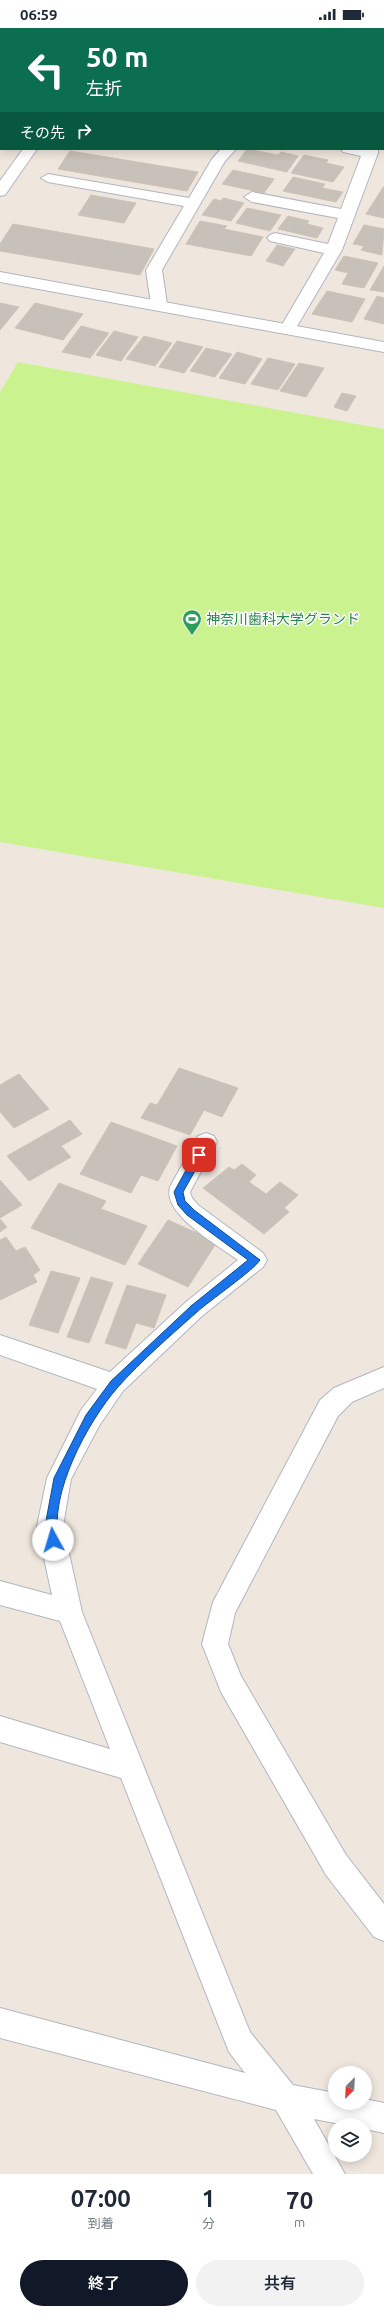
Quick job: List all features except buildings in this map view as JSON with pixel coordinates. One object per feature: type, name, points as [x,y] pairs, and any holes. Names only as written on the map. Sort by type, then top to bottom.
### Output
[{"type":"street","points":[[3,184],[29,150]]},
{"type":"street","points":[[159,304],[154,270],[219,159],[228,150]]},
{"type":"street","points":[[287,330],[334,250],[371,151],[360,150]]},
{"type":"street","points":[[48,178],[193,203]]},
{"type":"street","points":[[252,197],[347,215]]},
{"type":"street","points":[[275,238],[334,250]]},
{"type":"street","points":[[0,277],[159,304],[287,330],[384,347]]},
{"type":"street","points":[[206,1142],[179,1192],[181,1202],[190,1212],[255,1260],[194,1309],[114,1384],[90,1418],[59,1478],[50,1526],[69,1612],[239,2042],[285,2098],[330,2174]]},
{"type":"street","points":[[0,1345],[114,1384]]},
{"type":"street","points":[[384,1377],[343,1395],[329,1408],[222,1611],[215,1644],[230,1683],[336,1865],[384,1927]]},
{"type":"street","points":[[0,1593],[69,1612]]},
{"type":"street","points":[[0,1729],[131,1768]]},
{"type":"street","points":[[0,2023],[285,2098],[384,2118]]},
{"type":"green space","name":"神奈川歯科大学グランド","points":[[18,362],[384,429],[384,908],[0,842],[0,392]]},
{"type":"place","name":"神奈川歯科大学グランド","points":[[192,636]]},
{"type":"route","points":[[53,1540],[50,1526],[59,1478],[90,1418],[114,1384],[194,1309],[255,1260],[190,1212],[181,1202],[179,1192],[199,1155]]}]
